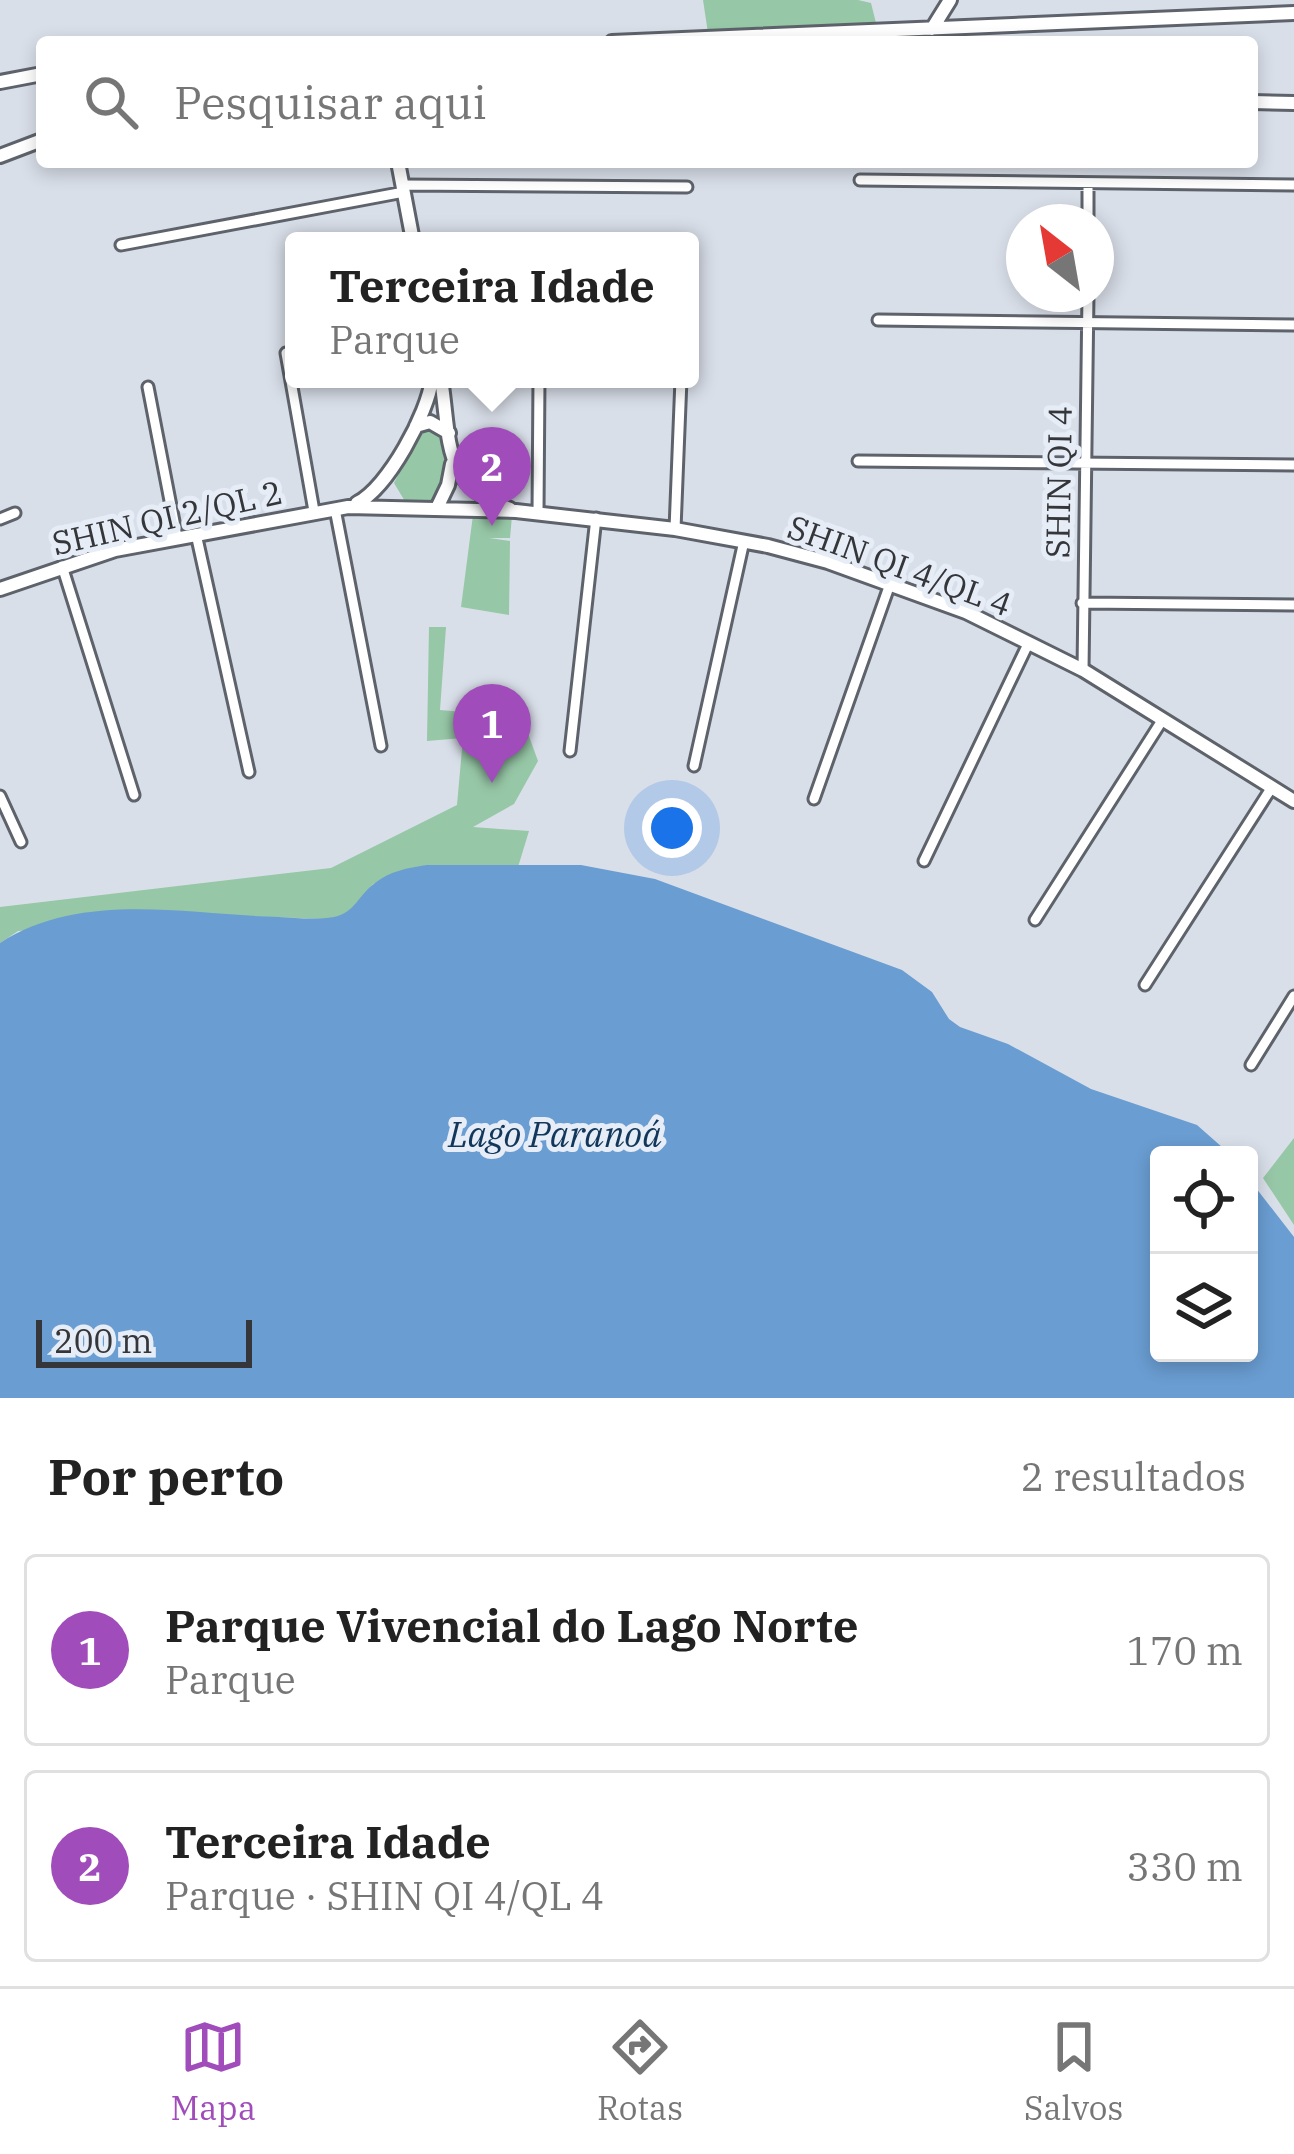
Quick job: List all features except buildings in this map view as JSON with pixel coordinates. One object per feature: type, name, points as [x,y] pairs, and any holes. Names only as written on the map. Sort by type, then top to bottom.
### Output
[{"type":"street","points":[[948,4],[950,28]]},
{"type":"street","points":[[932,29],[948,4]]},
{"type":"street","points":[[872,36],[950,28],[1294,13]]},
{"type":"street","points":[[1005,26],[1015,36]]},
{"type":"street","points":[[0,82],[36,75]]},
{"type":"street","points":[[1258,102],[1294,103]]},
{"type":"street","points":[[0,156],[36,142]]},
{"type":"street","points":[[399,168],[410,232]]},
{"type":"street","points":[[860,180],[1294,185]]},
{"type":"street","points":[[1088,183],[1088,204]]},
{"type":"street","points":[[121,244],[403,188],[687,187]]},
{"type":"street","name":"SHIN QI 4","points":[[1082,670],[1088,312]]},
{"type":"street","points":[[878,320],[1294,325]]},
{"type":"street","points":[[148,387],[177,537]]},
{"type":"street","points":[[292,388],[314,512]]},
{"type":"street","name":"SHIN QI 4/QL 4","points":[[388,472],[432,388]]},
{"type":"street","name":"SHIN QI 4/QL 4","points":[[438,388],[461,477],[474,493],[516,511]]},
{"type":"street","points":[[538,513],[539,388]]},
{"type":"street","points":[[675,529],[681,388]]},
{"type":"street","points":[[416,426],[430,422],[449,434]]},
{"type":"street","points":[[436,508],[451,477],[452,454]]},
{"type":"street","points":[[858,461],[1294,465]]},
{"type":"street","points":[[388,472],[385,490],[399,507]]},
{"type":"street","name":"SHIN QI 2/QL 2","points":[[341,508],[369,497],[388,472]]},
{"type":"street","name":"SHIN QI 2/QL 2","points":[[0,589],[62,566],[177,537],[341,508],[399,507]]},
{"type":"street","name":"SHIN QI 4/QL 4","points":[[399,507],[516,511],[675,529],[743,541],[890,583],[1029,642],[1082,670],[1294,801]]},
{"type":"street","points":[[341,508],[381,746]]},
{"type":"street","points":[[0,519],[15,513]]},
{"type":"street","points":[[570,751],[596,518]]},
{"type":"street","points":[[196,534],[248,772]]},
{"type":"street","points":[[694,766],[743,541]]},
{"type":"street","points":[[62,566],[134,795]]},
{"type":"street","points":[[814,799],[890,583]]},
{"type":"street","points":[[1082,603],[1294,605]]},
{"type":"street","points":[[924,861],[1029,642]]},
{"type":"street","points":[[1035,920],[1163,718]]},
{"type":"street","points":[[1145,985],[1272,787]]},
{"type":"street","points":[[0,796],[21,842]]},
{"type":"street","points":[[1251,1065],[1294,996]]},
{"type":"green space","points":[[703,0],[858,0],[871,3],[876,23],[708,33]]},
{"type":"green space","points":[[439,429],[446,447],[444,485],[433,502],[406,503],[394,483],[419,435]]},
{"type":"green space","points":[[473,515],[512,516],[510,538],[489,538],[510,541],[509,615],[461,607]]},
{"type":"green space","points":[[429,627],[446,627],[440,710],[522,717],[538,761],[514,804],[473,827],[529,831],[518,867],[426,865],[373,884],[355,906],[328,919],[243,916],[18,931],[0,943],[0,907],[331,868],[457,805],[463,738],[427,741]]},
{"type":"green space","points":[[1294,1138],[1294,1225],[1263,1178]]},
{"type":"water","name":"Lago Paranoá","points":[[426,865],[581,865],[655,879],[902,970],[932,992],[960,1027],[1008,1044],[1091,1089],[1197,1125],[1221,1146],[1150,1146],[1150,1362],[1258,1362],[1258,1191],[1294,1237],[1294,1398],[0,1398],[0,943],[66,916],[100,911],[334,917],[347,912],[381,879]]},
{"type":"place","name":"Terceira Idade","points":[[492,526]]},
{"type":"place","name":"Parque Vivencial do Lago Norte","points":[[492,783]]}]
